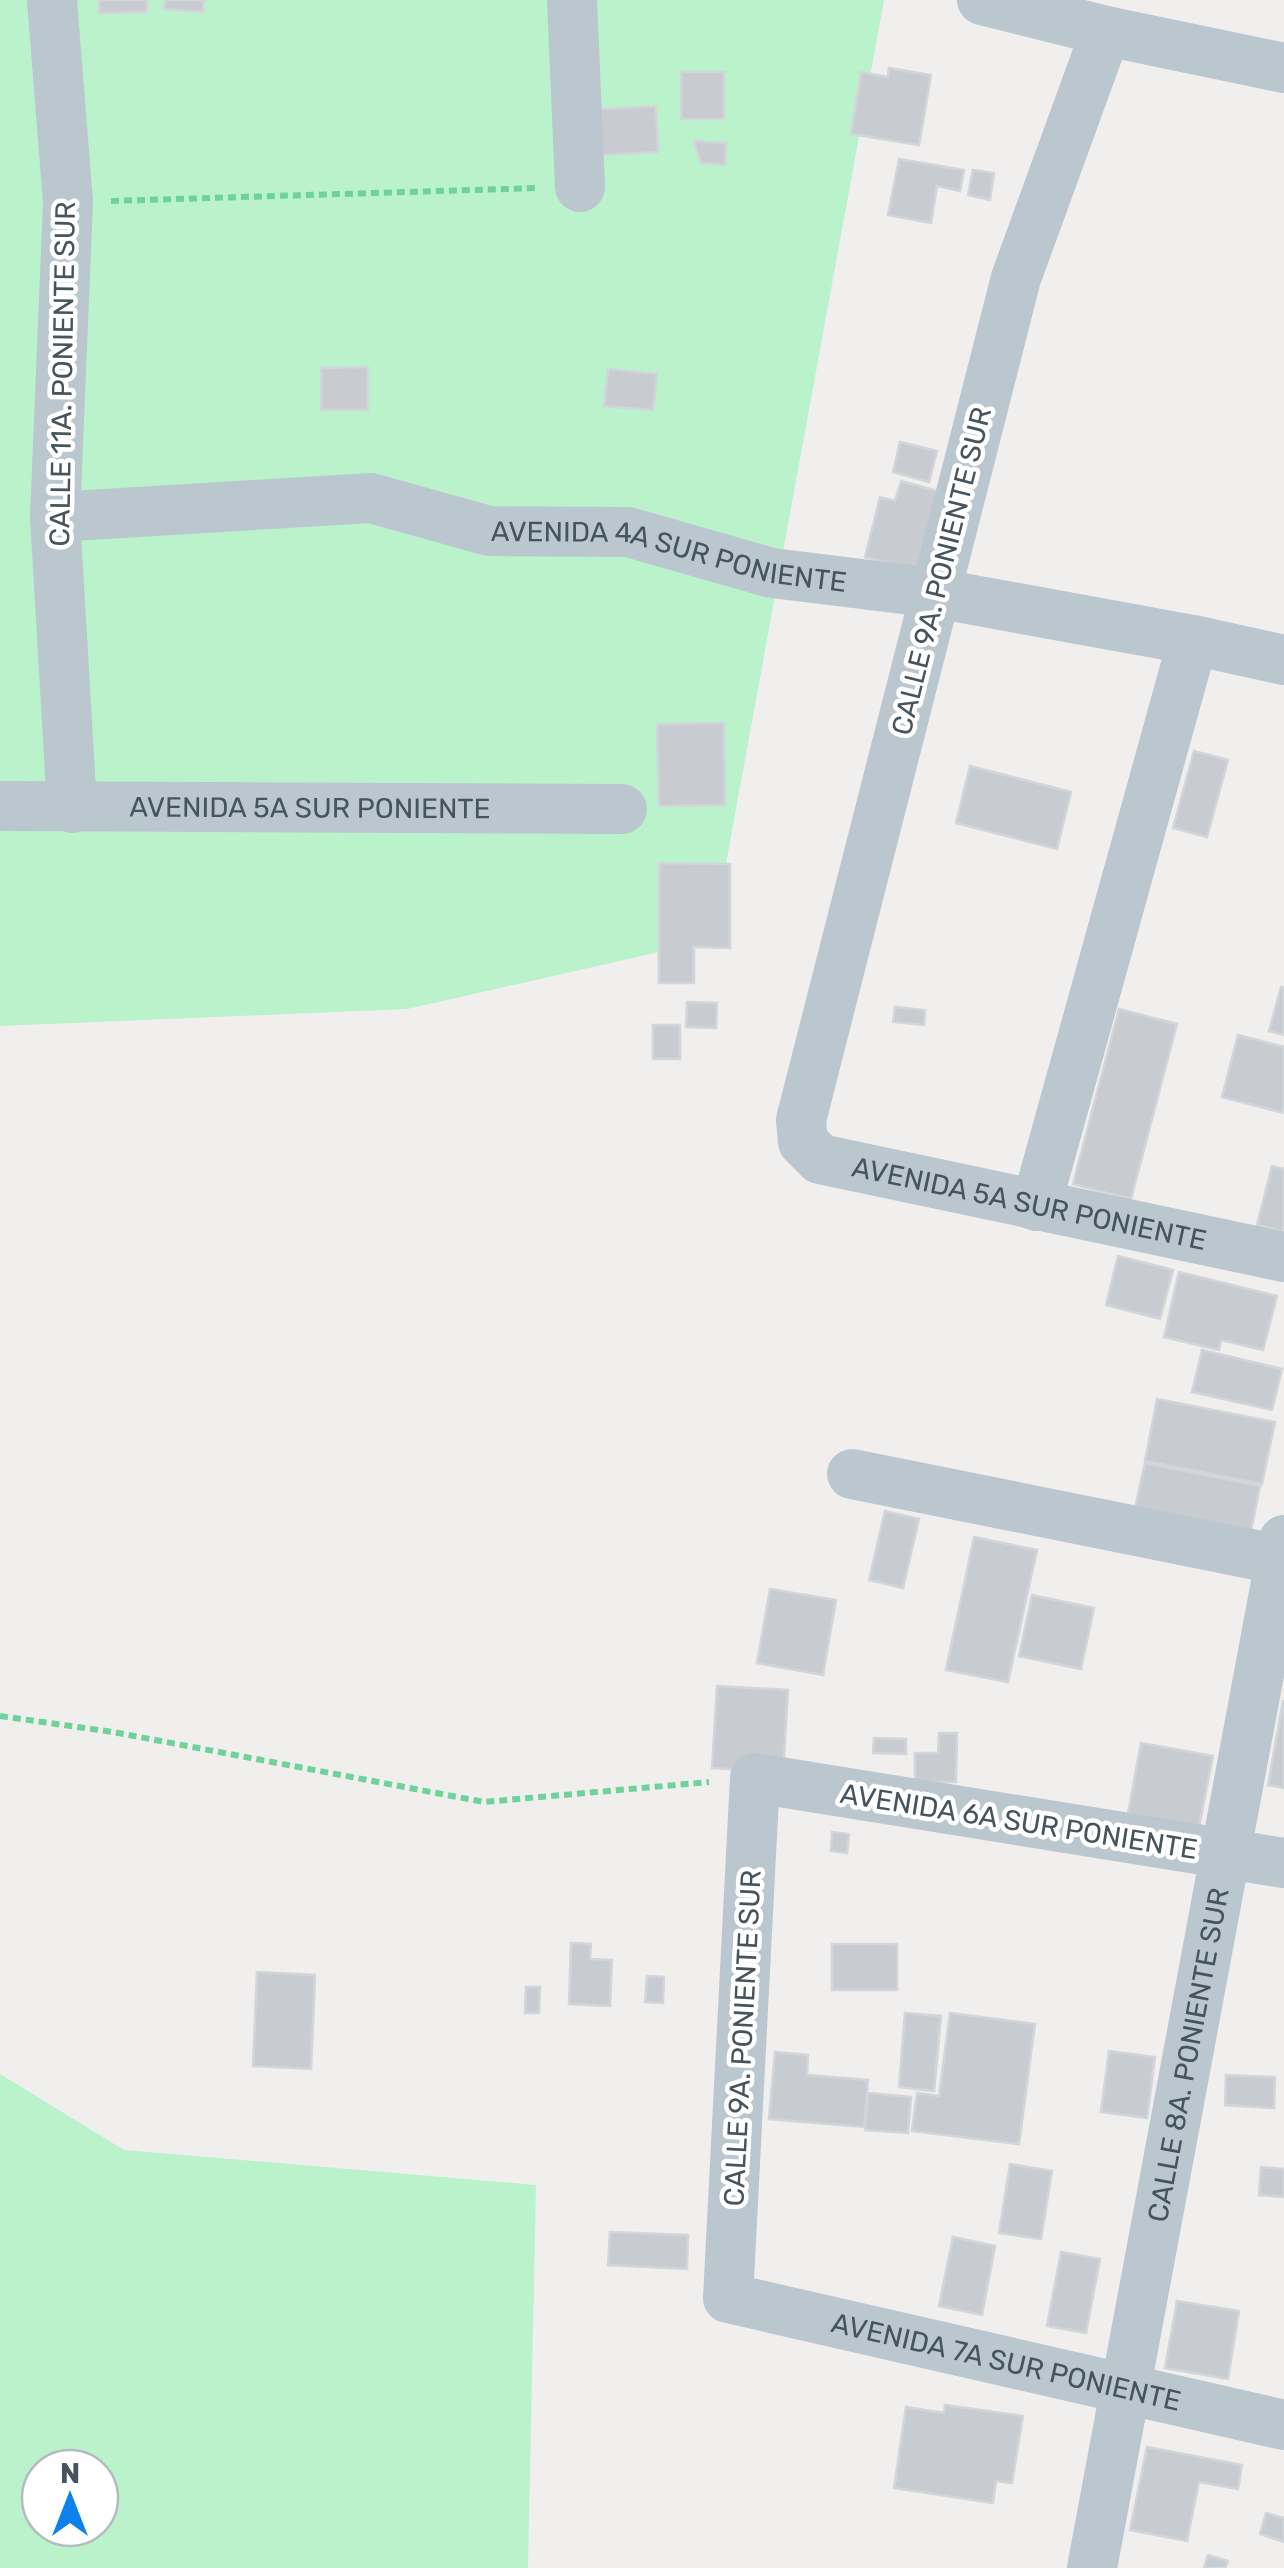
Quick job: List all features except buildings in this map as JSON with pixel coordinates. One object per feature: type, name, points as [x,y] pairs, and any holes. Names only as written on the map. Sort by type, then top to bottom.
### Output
[{"type":"street","name":"CALLE 11A. PONIENTE SUR","points":[[52,0],[68,202],[55,517],[72,808]]},
{"type":"street","points":[[572,0],[580,187]]},
{"type":"street","points":[[982,0],[1106,31],[1284,68]]},
{"type":"street","name":"CALLE 9A. PONIENTE SUR","points":[[801,1120],[1016,278],[1106,31]]},
{"type":"street","name":"AVENIDA 4A SUR PONIENTE","points":[[55,517],[371,498],[489,531],[628,532],[772,573],[935,593],[1284,660]]},
{"type":"street","points":[[1036,1206],[1193,640]]},
{"type":"street","name":"AVENIDA 5A SUR PONIENTE","points":[[0,806],[622,809]]},
{"type":"street","name":"AVENIDA 5A SUR PONIENTE","points":[[801,1120],[803,1142],[820,1160],[1284,1258]]},
{"type":"street","points":[[852,1474],[1282,1550]]},
{"type":"street","name":"CALLE 8A. PONIENTE SUR","points":[[1092,2568],[1282,1550]]},
{"type":"street","name":"CALLE 9A. PONIENTE SUR","points":[[728,2298],[755,1778]]},
{"type":"street","name":"AVENIDA 6A SUR PONIENTE","points":[[755,1778],[1284,1863]]},
{"type":"street","name":"AVENIDA 7A SUR PONIENTE","points":[[728,2298],[1284,2425]]},
{"type":"path","points":[[68,202],[580,187]]},
{"type":"path","points":[[0,1716],[113,1732],[484,1802],[755,1778]]},
{"type":"green space","points":[[0,0],[884,0],[712,940],[407,1009],[0,1026]]},
{"type":"green space","points":[[0,2074],[124,2150],[536,2185],[528,2568],[0,2568]]}]
